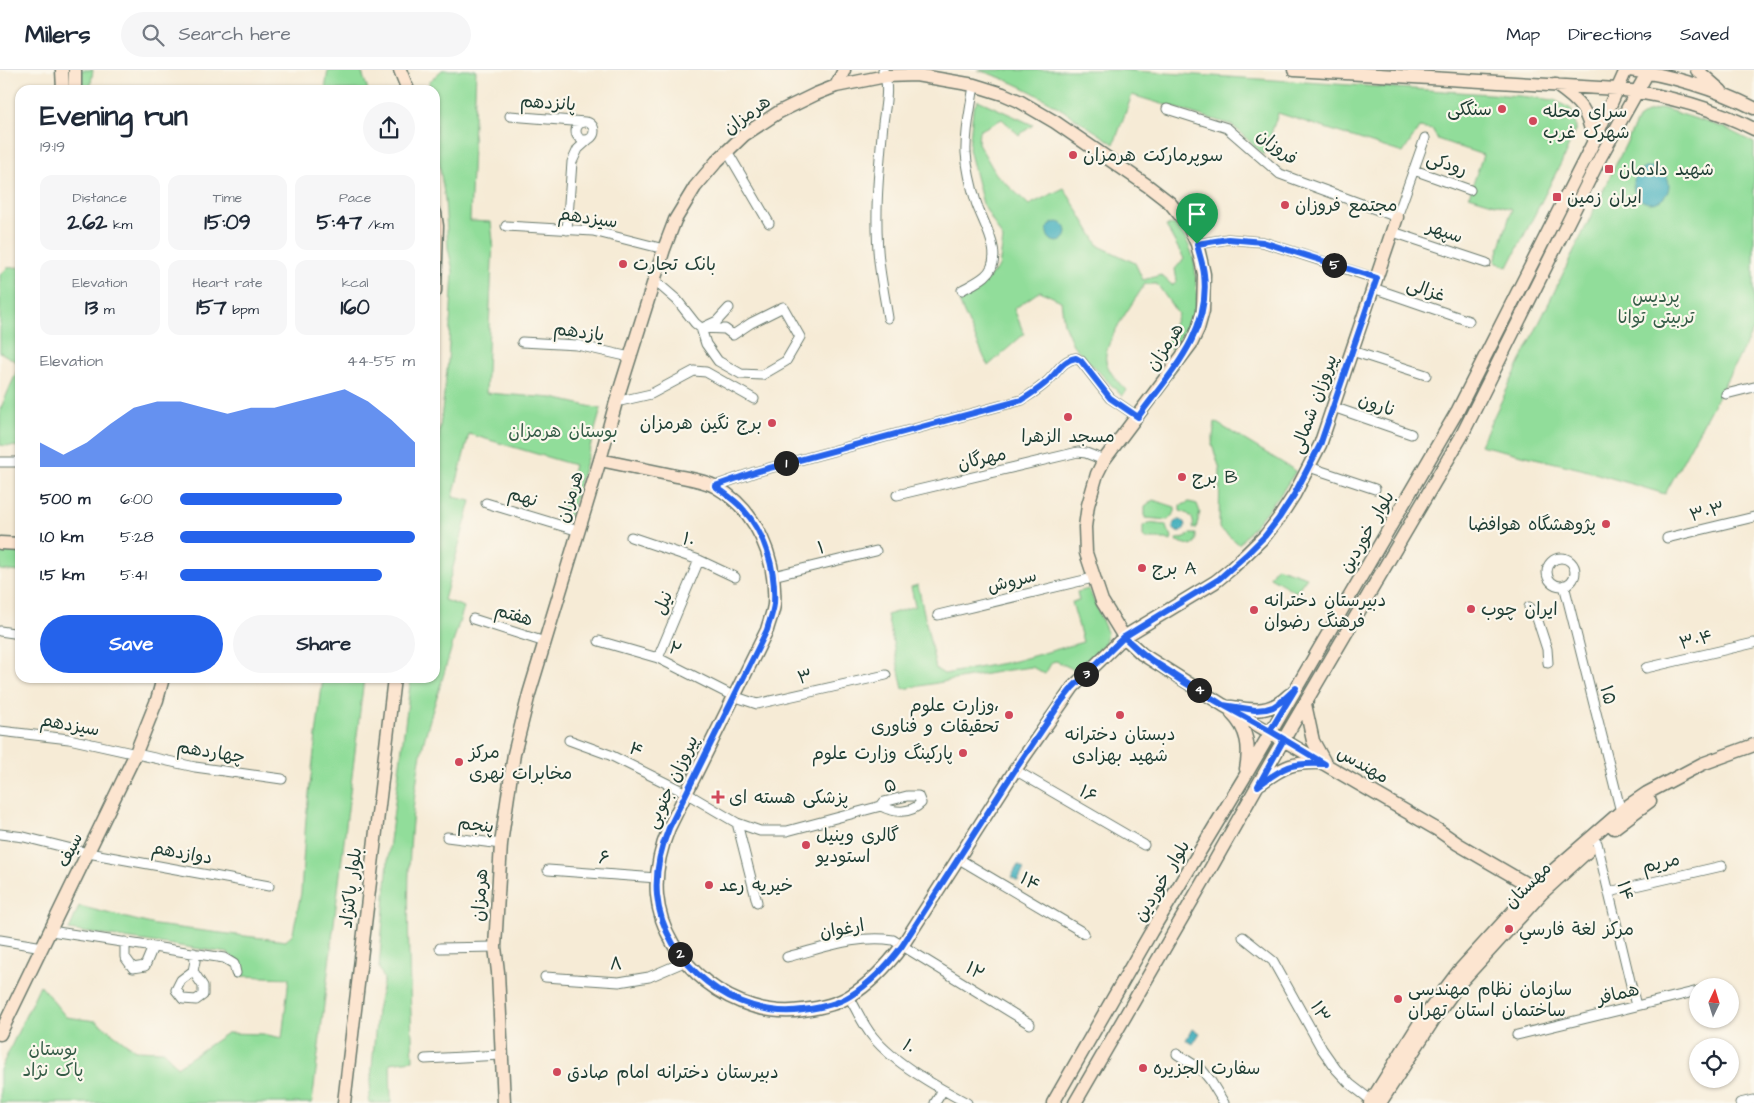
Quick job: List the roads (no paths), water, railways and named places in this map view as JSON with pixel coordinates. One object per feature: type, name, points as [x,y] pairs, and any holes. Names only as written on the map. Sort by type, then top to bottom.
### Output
[{"type":"street","points":[[62,70],[63,85]]},
{"type":"street","points":[[75,70],[75,85]]},
{"type":"street","points":[[400,70],[406,85]]},
{"type":"street","points":[[836,86],[844,70]]},
{"type":"street","points":[[854,83],[861,70]]},
{"type":"street","points":[[1294,70],[1336,71],[1636,91],[1699,106],[1738,120],[1754,129]]},
{"type":"street","points":[[1628,70],[1649,71],[1752,104]]},
{"type":"street","name":"بلوار خوردین","points":[[1053,1103],[1100,1025],[1151,932],[1244,778],[1458,410],[1628,70]]},
{"type":"street","points":[[1697,70],[1729,97]]},
{"type":"street","name":"بلوار خوردین","points":[[1075,1103],[1284,739],[1461,437],[1601,156],[1649,71]]},
{"type":"street","points":[[885,73],[877,216],[879,261],[888,318]]},
{"type":"street","name":"هرمزان","points":[[504,1103],[498,972],[494,947],[501,844],[514,754],[528,698],[616,402],[674,220],[695,187],[744,135],[779,112],[816,94],[836,86],[854,83],[885,73],[974,85],[1003,94],[1038,111],[1148,186],[1180,214],[1197,244],[1204,274],[1204,294],[1198,329],[1178,364],[1104,460],[1091,490],[1085,526],[1086,553],[1106,608],[1124,637],[1142,654],[1223,705],[1270,731]]},
{"type":"street","points":[[962,290],[986,276],[992,264],[993,254],[993,242],[976,201],[966,154],[968,120],[974,85]]},
{"type":"street","points":[[1556,85],[1575,99],[1582,108],[1588,118],[1594,141]]},
{"type":"street","name":"فروزان","points":[[1167,109],[1228,128],[1280,174],[1397,217]]},
{"type":"street","name":"پانزدهم","points":[[510,116],[584,122],[590,124],[594,129],[593,136],[578,150],[572,162],[567,230]]},
{"type":"street","name":"پیروزان شمالی","points":[[1124,637],[1215,582],[1231,570],[1265,536],[1294,495],[1320,445],[1425,138]]},
{"type":"street","points":[[727,151],[769,223]]},
{"type":"street","name":"رودکی","points":[[1414,170],[1470,190]]},
{"type":"street","name":"سیزدهم","points":[[506,226],[593,231],[664,249]]},
{"type":"street","name":"سپهر","points":[[1393,232],[1486,263]]},
{"type":"street","name":"غزالی","points":[[1197,244],[1228,239],[1263,242],[1469,322]]},
{"type":"street","points":[[654,280],[677,300],[694,323],[702,328],[725,329],[733,335],[783,307],[800,337],[786,361],[762,376],[741,374],[718,361],[706,344],[702,328]]},
{"type":"street","points":[[702,328],[717,321],[729,308]]},
{"type":"street","name":"یازدهم","points":[[522,342],[577,344],[630,357]]},
{"type":"street","points":[[1352,351],[1426,375]]},
{"type":"street","points":[[715,486],[755,472],[1022,400],[1048,382],[1065,362],[1073,358],[1081,361],[1110,398],[1138,417]]},
{"type":"street","points":[[616,402],[651,394],[694,371],[706,372],[754,399]]},
{"type":"street","points":[[1726,394],[1754,387]]},
{"type":"street","name":"نارون","points":[[1333,406],[1411,434]]},
{"type":"street","name":"مهرگان","points":[[897,496],[1078,452],[1104,460]]},
{"type":"street","name":"پیروزان جنوبی","points":[[600,460],[687,478],[715,486],[742,507],[758,529],[768,552],[773,576],[774,606],[767,630],[733,696],[661,848],[657,878],[657,897],[661,914],[684,962],[706,982],[748,1005],[762,1009],[796,1011],[823,1007],[849,997],[873,980],[902,946],[1015,770],[1073,687],[1124,637]]},
{"type":"street","points":[[0,462],[15,462]]},
{"type":"street","points":[[1310,467],[1375,489]]},
{"type":"street","name":"نهم","points":[[486,503],[578,531]]},
{"type":"street","name":"۳۰۳","points":[[1667,538],[1754,517]]},
{"type":"street","points":[[0,536],[15,536]]},
{"type":"street","name":"۱۰","points":[[630,537],[699,560],[735,577]]},
{"type":"street","points":[[0,543],[15,544]]},
{"type":"street","name":"۱","points":[[773,576],[876,551]]},
{"type":"street","name":"نیل","points":[[658,658],[699,560]]},
{"type":"street","name":"سروش","points":[[938,615],[1094,578]]},
{"type":"street","name":"۱۵","points":[[1564,585],[1622,816]]},
{"type":"street","points":[[1529,607],[1535,612],[1547,649],[1548,663]]},
{"type":"street","name":"هفتم","points":[[473,619],[545,642]]},
{"type":"street","points":[[0,631],[15,633]]},
{"type":"street","name":"۲","points":[[599,641],[658,658],[733,696]]},
{"type":"street","name":"۳۰۴","points":[[1646,668],[1754,643]]},
{"type":"street","name":"۳","points":[[733,696],[750,702],[763,703],[886,675]]},
{"type":"street","name":"سیف","points":[[0,1034],[135,755],[157,700],[162,683]]},
{"type":"street","name":"بلوار پاکنژاد","points":[[344,1103],[393,683]]},
{"type":"street","points":[[1223,705],[1255,710],[1266,709],[1282,701],[1296,688]]},
{"type":"street","points":[[1258,786],[1278,771],[1292,764],[1325,764],[1312,741],[1305,704]]},
{"type":"street","points":[[1223,705],[1242,725],[1248,741],[1248,758],[1244,778]]},
{"type":"street","name":"سیزدهم","points":[[0,731],[69,739],[135,755]]},
{"type":"street","name":"مهندس","points":[[1270,731],[1438,830],[1458,844],[1541,888]]},
{"type":"street","name":"۴","points":[[569,740],[610,755],[686,793]]},
{"type":"street","points":[[1622,816],[1646,793],[1670,780],[1702,764],[1754,745]]},
{"type":"street","name":"مهستان","points":[[1375,1102],[1458,972],[1541,888],[1622,816],[1684,781],[1754,754]]},
{"type":"street","name":"چهاردهم","points":[[135,755],[194,767],[282,779]]},
{"type":"street","name":"۱۶","points":[[1015,770],[1144,845]]},
{"type":"street","name":"۵","points":[[686,793],[737,823],[760,831],[787,831],[881,806]]},
{"type":"street","points":[[737,823],[756,902]]},
{"type":"street","points":[[0,834],[24,837],[88,853]]},
{"type":"street","name":"پنجم","points":[[447,838],[501,844]]},
{"type":"street","name":"۱۴","points":[[1595,839],[1636,1006]]},
{"type":"street","name":"دوازدهم","points":[[88,853],[269,886]]},
{"type":"street","name":"۱۴","points":[[959,859],[1084,933]]},
{"type":"street","name":"مریم","points":[[1609,892],[1722,866]]},
{"type":"street","name":"۶","points":[[548,870],[657,878]]},
{"type":"street","points":[[51,931],[224,958],[231,961],[236,968],[236,973]]},
{"type":"street","name":"۱۳","points":[[1243,937],[1273,961],[1322,1049],[1336,1069],[1350,1084],[1375,1102]]},
{"type":"street","name":"ارغوان","points":[[787,957],[852,941],[870,939],[892,940],[902,946]]},
{"type":"street","points":[[0,940],[43,947]]},
{"type":"street","points":[[125,942],[125,958],[133,968],[145,966],[153,947]]},
{"type":"street","name":"۱۲","points":[[902,946],[1030,1024]]},
{"type":"street","points":[[440,948],[494,947]]},
{"type":"street","points":[[193,972],[194,952]]},
{"type":"street","name":"۸","points":[[545,976],[620,982],[649,977],[684,962]]},
{"type":"street","name":"همافر","points":[[1517,1035],[1689,993]]},
{"type":"street","name":"۱۰","points":[[849,997],[873,1037],[898,1060],[943,1090],[967,1103]]},
{"type":"street","points":[[1177,1054],[1202,1070],[1224,1103]]},
{"type":"street","points":[[425,1059],[501,1055]]},
{"type":"street","points":[[935,1103],[943,1090]]},
{"type":"street","points":[[1740,1103],[1753,1100]]},
{"type":"water","points":[[1651,167],[1658,168],[1664,172],[1668,178],[1668,192],[1664,198],[1658,202],[1651,203],[1644,202],[1638,198],[1634,192],[1633,185],[1634,178],[1638,172],[1644,168]]},
{"type":"water","points":[[1053,222],[1061,222],[1067,228],[1067,236],[1061,242],[1053,242],[1047,236],[1047,228]]},
{"type":"water","points":[[1177,520],[1181,520],[1185,526],[1181,532],[1177,532],[1173,528],[1173,524]]},
{"type":"water","points":[[1018,865],[1024,869],[1018,881],[1011,877]]},
{"type":"water","points":[[1192,1029],[1200,1033],[1193,1044],[1186,1040]]},
{"type":"place","name":"سنگکی","points":[[1502,109]]},
{"type":"place","name":"سرای محله شهرک غرب","points":[[1533,121]]},
{"type":"place","name":"سوپرمارکت هرمزان","points":[[1073,155]]},
{"type":"place","name":"شهید دادمان","points":[[1609,169]]},
{"type":"place","name":"ایران زمین","points":[[1557,197]]},
{"type":"place","name":"مجتمع فروزان","points":[[1285,205]]},
{"type":"place","name":"بانک تجارت","points":[[623,264]]},
{"type":"place","name":"مسجد الزهرا","points":[[1068,417]]},
{"type":"place","name":"برج نگین هرمزان","points":[[772,423]]},
{"type":"place","name":"برج B","points":[[1182,477]]},
{"type":"place","name":"پژوهشگاه هوافضا","points":[[1606,524]]},
{"type":"place","name":"برج A","points":[[1142,568]]},
{"type":"place","name":"ایران چوب","points":[[1471,609]]},
{"type":"place","name":"دبیرستان دخترانه فرهنگ رضوان","points":[[1254,610]]},
{"type":"place","name":"وزارت علوم، تحقیقات و فناوری","points":[[1009,715]]},
{"type":"place","name":"دبستان دخترانه شهید بهزادی","points":[[1120,715]]},
{"type":"place","name":"پارکینگ وزارت علوم","points":[[963,753]]},
{"type":"place","name":"مرکز مخابرات نهری","points":[[459,762]]},
{"type":"place","name":"پزشکی هسته ای","points":[[718,797]]},
{"type":"place","name":"گالری وینیل استودیو","points":[[806,845]]},
{"type":"place","name":"خیریه رعد","points":[[709,885]]},
{"type":"place","name":"مركز لغة فارسي","points":[[1509,929]]},
{"type":"place","name":"سازمان نظام مهندسی ساختمان استان تهران","points":[[1398,999]]},
{"type":"place","name":"سفارت الجزیره","points":[[1143,1068]]},
{"type":"place","name":"دبیرستان دخترانه امام صادق","points":[[557,1072]]},
{"type":"park label","name":"پردیس تربیتی توانا","points":[[1656,306]]},
{"type":"park label","name":"بوستان هرمزان","points":[[563,431]]},
{"type":"park label","name":"بوستان پاک نژاد","points":[[53,1060]]}]
